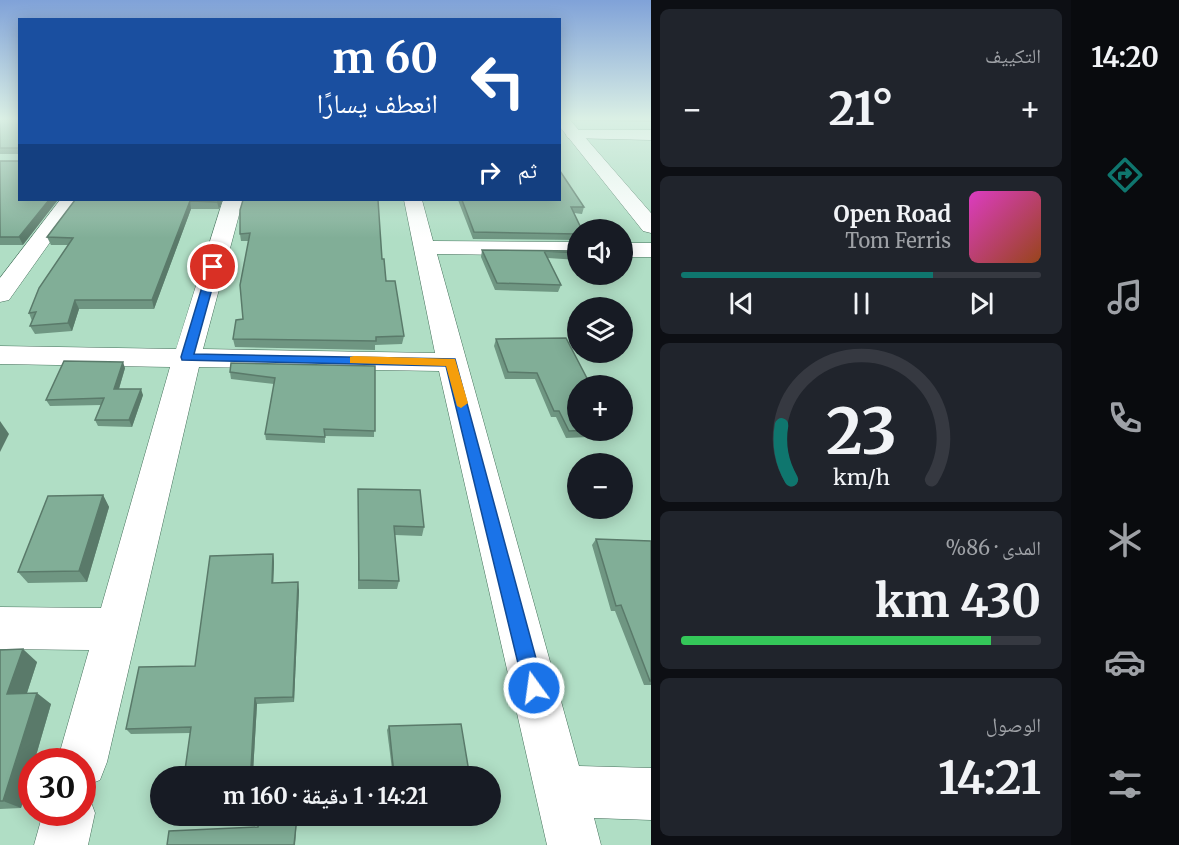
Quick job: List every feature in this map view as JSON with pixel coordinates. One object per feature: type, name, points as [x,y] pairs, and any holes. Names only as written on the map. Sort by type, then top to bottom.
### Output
[{"type":"street","points":[[595,159],[651,226]]},
{"type":"street","points":[[0,295],[69,201]]},
{"type":"street","points":[[86,748],[187,357],[233,201]]},
{"type":"street","points":[[413,201],[451,362],[574,845]]},
{"type":"street","points":[[424,248],[567,249]]},
{"type":"street","points":[[633,250],[651,250]]},
{"type":"street","points":[[0,355],[451,362]]},
{"type":"street","points":[[0,628],[116,629]]},
{"type":"street","points":[[560,791],[651,794]]},
{"type":"street","points":[[61,845],[66,826]]},
{"type":"building","points":[[0,161],[18,161],[18,201],[48,201],[19,237],[0,237]]},
{"type":"building","points":[[561,172],[584,207],[571,207],[577,219],[567,219],[567,234],[474,232],[462,201],[561,201]]},
{"type":"building","points":[[74,201],[190,201],[152,300],[75,300],[68,323],[30,326],[36,312],[29,313],[39,288],[73,238],[47,237]]},
{"type":"building","points":[[243,201],[378,201],[382,259],[384,259],[386,281],[395,281],[404,336],[376,337],[376,341],[233,339],[236,320],[243,319],[240,285],[250,233],[240,234],[240,210]]},
{"type":"building","points":[[482,250],[567,251],[544,251],[561,285],[497,283]]},
{"type":"building","points":[[566,338],[567,363],[579,363],[585,375],[567,375],[567,427],[559,411],[554,411],[537,373],[508,372],[496,339]]},
{"type":"building","points":[[64,361],[123,362],[114,389],[141,389],[129,420],[95,420],[104,398],[46,400]]},
{"type":"building","points":[[231,363],[375,366],[375,431],[324,429],[325,437],[265,434],[275,378],[230,372]]},
{"type":"building","points":[[358,489],[420,490],[424,527],[394,526],[399,581],[359,580]]},
{"type":"building","points":[[103,495],[79,571],[18,572],[48,496]]},
{"type":"building","points":[[596,539],[651,541],[651,681],[621,605],[616,606]]},
{"type":"building","points":[[273,554],[272,583],[298,582],[293,697],[255,698],[251,766],[186,766],[191,727],[126,729],[139,667],[195,666],[210,556]]},
{"type":"building","points":[[23,649],[7,694],[37,693],[3,801],[0,801],[0,650]]},
{"type":"building","points":[[461,724],[468,766],[393,766],[389,726]]},
{"type":"building","points":[[296,826],[294,845],[167,845],[169,831]]},
{"type":"slow traffic","points":[[354,360],[451,362],[461,403]]},
{"type":"route","points":[[213,267],[187,357],[451,362],[534,688]]}]
